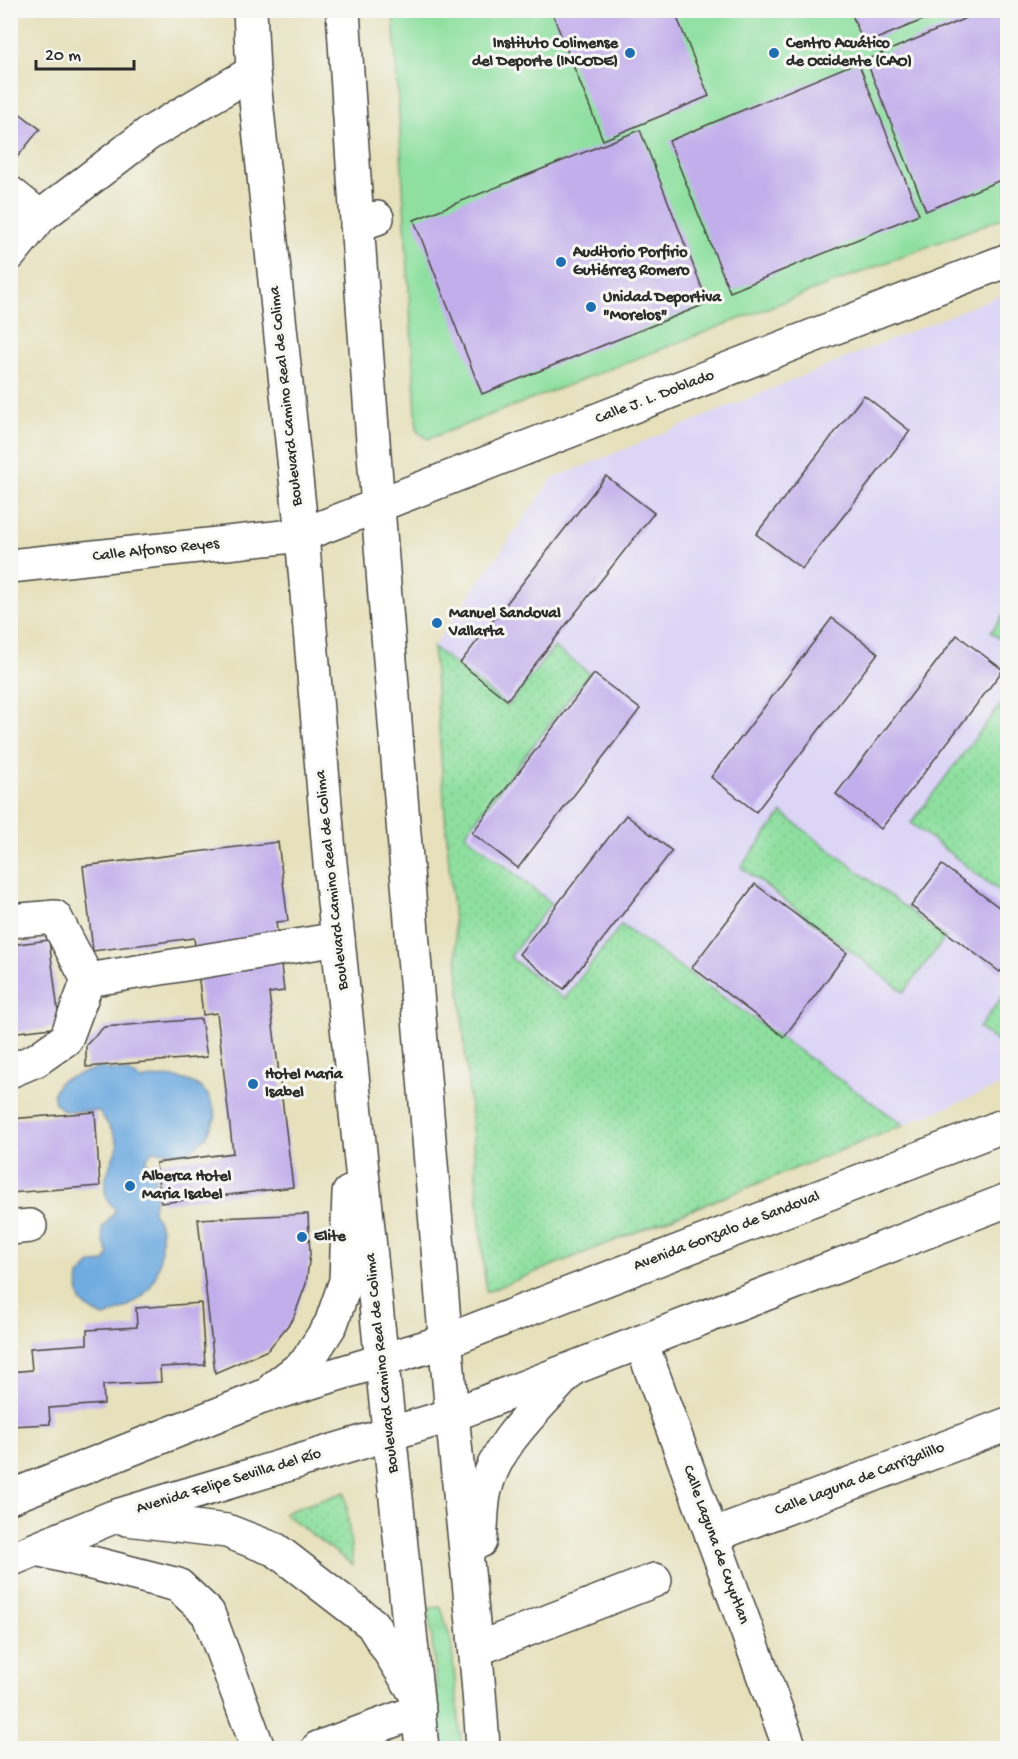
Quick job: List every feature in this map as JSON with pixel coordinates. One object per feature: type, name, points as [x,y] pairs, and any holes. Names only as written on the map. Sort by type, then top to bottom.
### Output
[{"type":"main road","name":"Boulevard Camino Real de Colima","points":[[250,10],[253,72],[302,536],[338,939],[355,1084],[388,1434],[422,1749]]},
{"type":"main road","points":[[344,10],[367,222],[377,506],[452,1415],[476,1642],[483,1749]]},
{"type":"main road","points":[[10,254],[40,217],[148,134],[253,72]]},
{"type":"main road","points":[[10,193],[40,217]]},
{"type":"main road","name":"Calle J. L. Doblado","points":[[302,536],[1008,260]]},
{"type":"main road","name":"Calle Alfonso Reyes","points":[[10,566],[302,536]]},
{"type":"main road","points":[[10,921],[55,917],[88,980],[66,1039],[36,1060],[10,1071]]},
{"type":"main road","points":[[88,980],[338,939]]},
{"type":"main road","points":[[262,1397],[306,1363],[331,1324],[346,1281],[355,1084]]},
{"type":"main road","name":"Avenida Gonzalo de Sandoval","points":[[446,1341],[1008,1124]]},
{"type":"main road","points":[[452,1415],[1008,1200]]},
{"type":"main road","points":[[10,1497],[262,1397],[446,1341]]},
{"type":"main road","name":"Calle Laguna de Cuyutlan","points":[[641,1342],[790,1749]]},
{"type":"main road","points":[[476,1642],[478,1554],[485,1489],[510,1438],[573,1368]]},
{"type":"main road","name":"Avenida Felipe Sevilla del Río","points":[[24,1555],[113,1517],[452,1415]]},
{"type":"main road","name":"Calle Laguna de Carrizalillo","points":[[711,1536],[1008,1424]]},
{"type":"main road","points":[[113,1517],[227,1531],[276,1550],[372,1624],[418,1704],[318,1749]]},
{"type":"main road","points":[[24,1555],[178,1585],[208,1613],[258,1749]]},
{"type":"main road","points":[[476,1642],[655,1580]]},
{"type":"shaded area","points":[[1007,292],[1007,1083],[486,1292],[447,841],[433,647],[552,479]]},
{"type":"green space","name":"Unidad Deportiva \"Morelos\"","points":[[393,11],[1007,11],[1007,216],[428,439],[417,431]]},
{"type":"green space","points":[[1007,611],[1007,645],[991,632]]},
{"type":"green space","points":[[433,647],[508,706],[554,647],[589,673],[465,834],[551,903],[510,957],[564,999],[621,925],[904,1125],[486,1292],[447,841]]},
{"type":"green space","points":[[1007,696],[1007,897],[911,823]]},
{"type":"green space","points":[[782,813],[945,938],[904,992],[741,867]]},
{"type":"green space","points":[[1007,990],[1007,1049],[979,1028]]},
{"type":"green space","points":[[345,1492],[353,1565],[283,1513]]},
{"type":"green space","points":[[441,1607],[451,1641],[462,1748],[442,1748],[429,1608]]},
{"type":"water","name":"Alberca Hotel Maria Isabel","points":[[97,1068],[129,1072],[141,1080],[167,1077],[193,1083],[208,1096],[216,1116],[207,1136],[188,1153],[152,1151],[146,1160],[157,1186],[153,1208],[161,1230],[161,1247],[156,1275],[143,1296],[120,1311],[104,1317],[85,1306],[78,1292],[78,1285],[79,1276],[92,1263],[105,1262],[109,1254],[103,1241],[102,1228],[116,1210],[109,1203],[105,1187],[108,1171],[118,1145],[113,1132],[99,1111],[63,1111],[55,1103],[53,1093],[60,1081]]},
{"type":"building","name":"Instituto Colimense del Deporte (INCODE)","points":[[551,10],[674,10],[709,96],[603,140]]},
{"type":"building","points":[[850,10],[945,10],[945,11],[864,44]]},
{"type":"building","points":[[985,10],[1008,10],[1008,177],[926,211],[866,60]]},
{"type":"building","points":[[858,62],[919,214],[730,292],[669,141]]},
{"type":"building","points":[[10,106],[40,129],[10,166]]},
{"type":"building","name":"Auditorio Porfirio Gutiérrez Romero","points":[[640,130],[708,303],[482,394],[414,220]]},
{"type":"building","points":[[864,395],[910,431],[802,569],[756,534]]},
{"type":"building","points":[[606,476],[654,513],[507,700],[460,663]]},
{"type":"building","points":[[832,618],[878,653],[756,812],[711,777]]},
{"type":"building","points":[[957,635],[1003,670],[881,829],[836,794]]},
{"type":"building","points":[[594,674],[640,709],[518,868],[472,833]]},
{"type":"building","points":[[626,815],[672,851],[564,989],[519,954]]},
{"type":"building","name":"Hotel Maria Isabel","points":[[278,842],[288,921],[276,922],[284,991],[269,993],[293,1187],[161,1203],[156,1163],[233,1153],[217,1013],[203,1015],[194,938],[93,951],[83,866]]},
{"type":"building","points":[[942,865],[1008,914],[1008,962],[1000,972],[911,906]]},
{"type":"building","points":[[755,884],[847,953],[784,1037],[692,967]]},
{"type":"building","points":[[49,940],[60,1027],[10,1033],[10,945]]},
{"type":"building","points":[[201,1019],[207,1057],[86,1067],[86,1045],[104,1027]]},
{"type":"building","points":[[95,1112],[100,1186],[10,1193],[10,1119]]},
{"type":"building","points":[[308,1214],[310,1254],[306,1284],[293,1319],[268,1350],[215,1373],[198,1219]]},
{"type":"building","points":[[201,1303],[205,1365],[160,1367],[161,1382],[103,1385],[104,1404],[49,1408],[50,1424],[10,1426],[10,1372],[32,1370],[30,1348],[87,1344],[87,1330],[137,1327],[136,1308]]},
{"type":"place","name":"Instituto Colimense del Deporte (INCODE)","points":[[630,53]]},
{"type":"place","name":"Centro Acuático de Occidente (CAO)","points":[[774,53]]},
{"type":"place","name":"Auditorio Porfirio Gutiérrez Romero","points":[[561,262]]},
{"type":"place","name":"Unidad Deportiva \"Morelos\"","points":[[591,307]]},
{"type":"place","name":"Manuel Sandoval Vallarta","points":[[437,623]]},
{"type":"place","name":"Hotel Maria Isabel","points":[[253,1084]]},
{"type":"place","name":"Alberca Hotel Maria Isabel","points":[[130,1186]]},
{"type":"place","name":"Elite","points":[[302,1237]]}]
